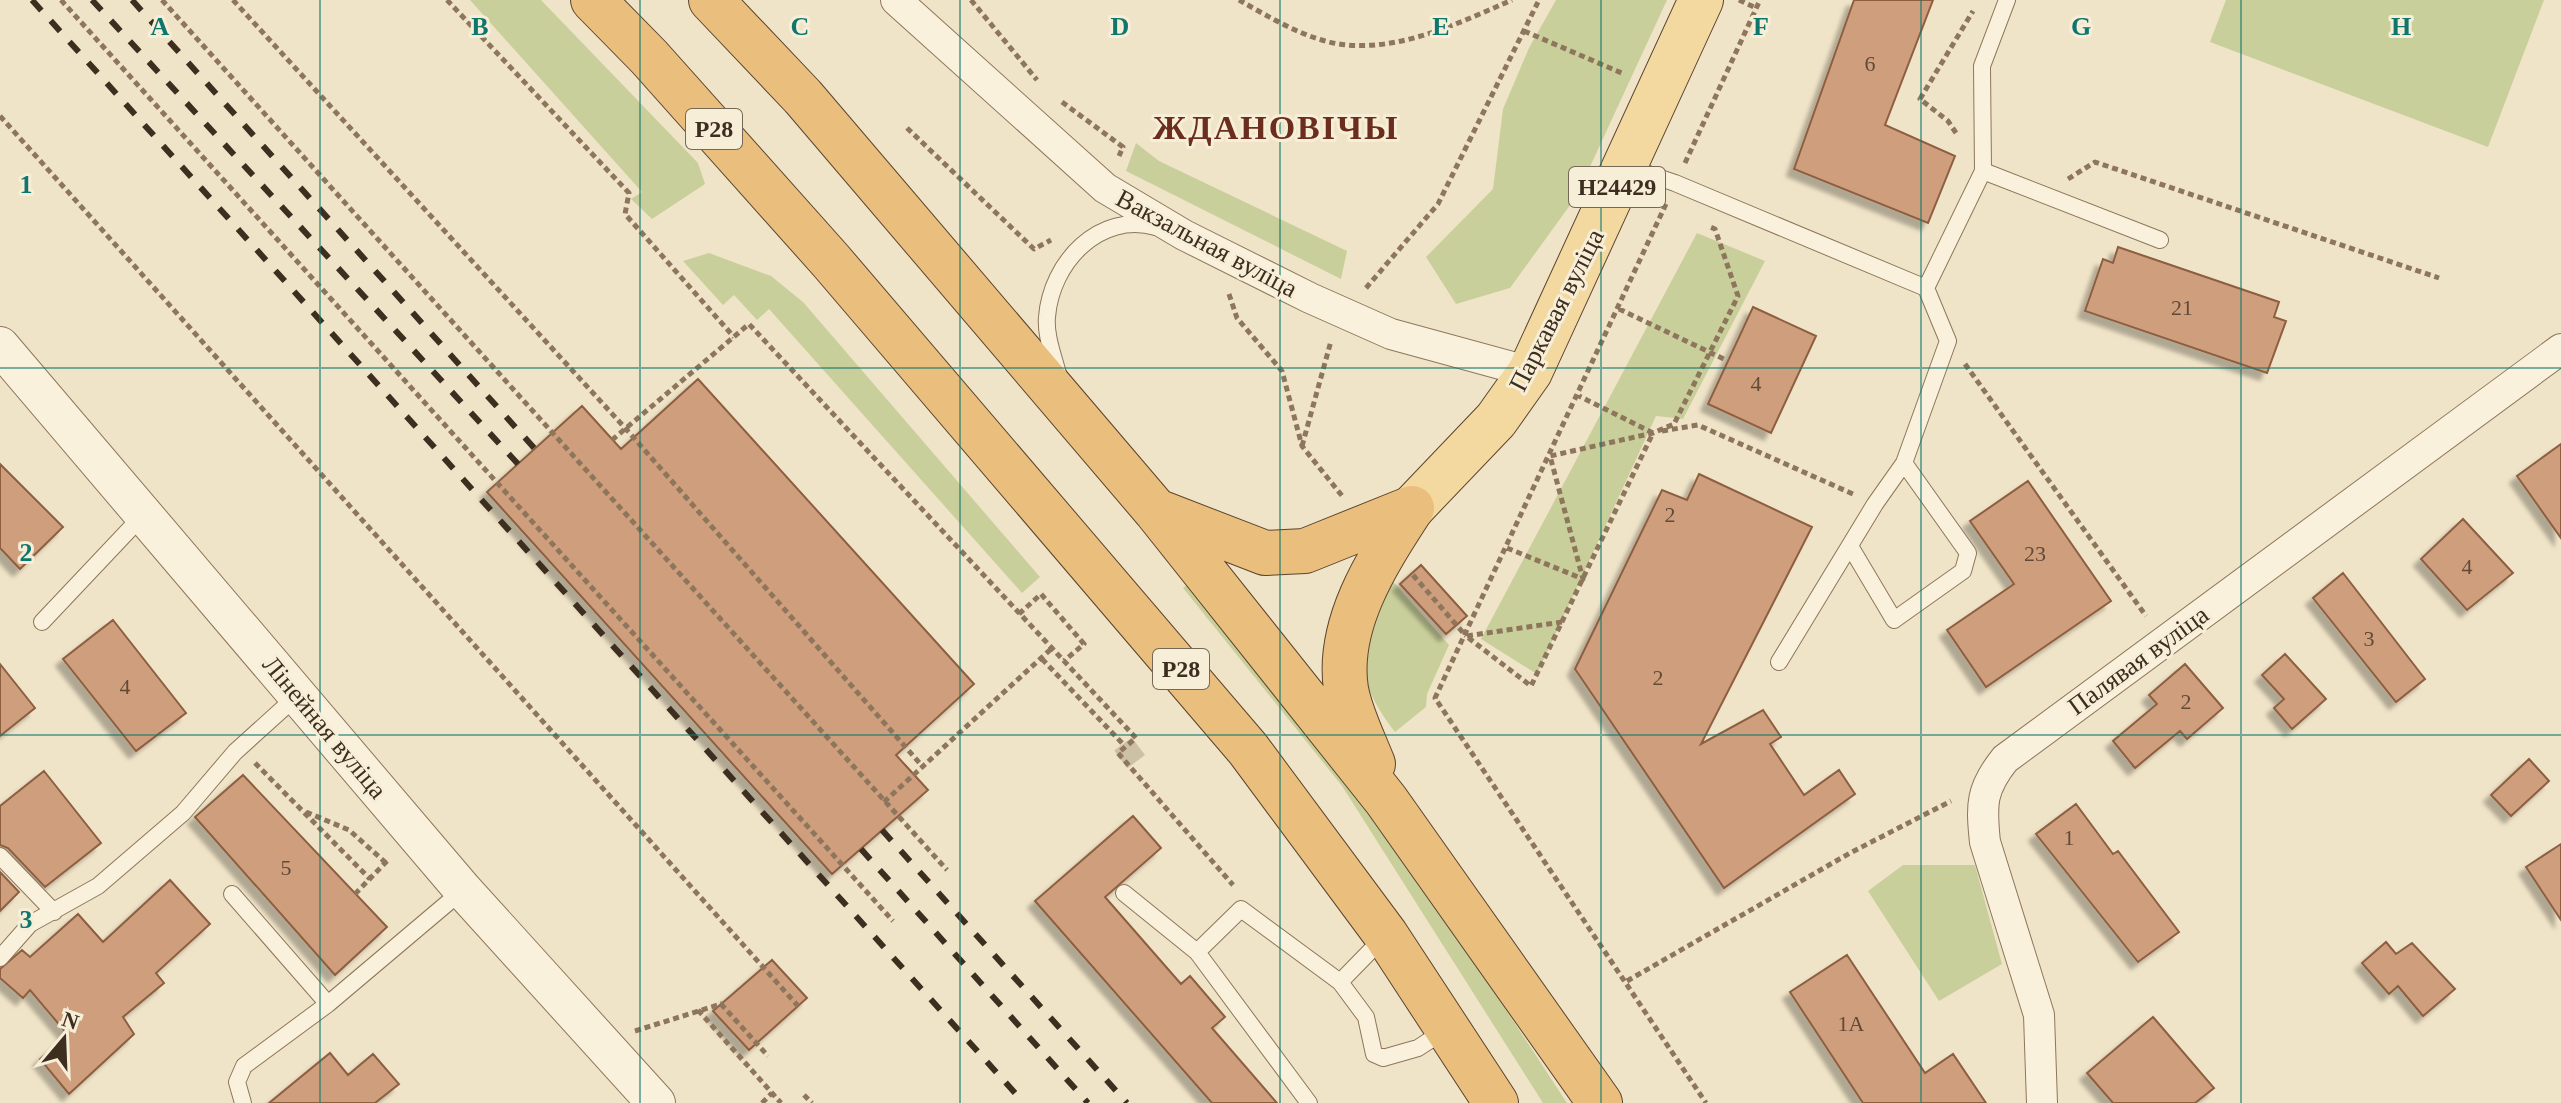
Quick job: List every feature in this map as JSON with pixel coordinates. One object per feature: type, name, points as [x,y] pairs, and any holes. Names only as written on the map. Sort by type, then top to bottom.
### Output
[{"type":"highway","name":"Р28","points":[[593,0],[649,57],[821,250],[1105,577],[1248,749],[1386,935],[1496,1103]]},
{"type":"highway","points":[[711,0],[803,97],[1156,511],[1386,800],[1600,1103]]},
{"type":"highway","name":"Н24429","points":[[1156,511],[1265,553],[1305,551],[1412,508]]},
{"type":"highway","name":"Н24429","points":[[1386,800],[1346,689],[1348,652],[1356,606],[1370,572],[1412,508]]},
{"type":"main road","name":"Паркавая вуліца","points":[[1412,508],[1496,420],[1530,372],[1701,0]]},
{"type":"street","name":"Вакзальная вуліца","points":[[896,0],[1105,188],[1184,235],[1322,304],[1391,334],[1530,372]]},
{"type":"street","name":"Лінейная вуліца","points":[[0,346],[463,890],[656,1103]]},
{"type":"street","name":"Палявая вуліца","points":[[1986,783],[2005,759],[2561,349]]},
{"type":"street","points":[[1986,783],[1982,813],[1985,842],[2039,1015],[2042,1103]]},
{"type":"lane","points":[[1926,288],[1983,171],[1982,66],[2007,0]]},
{"type":"lane","points":[[1627,166],[1926,288],[1948,341],[1904,463],[1875,504],[1779,662]]},
{"type":"lane","points":[[1983,171],[2160,240]]},
{"type":"lane","points":[[1063,399],[1047,319],[1057,275],[1065,263],[1079,246],[1124,224],[1147,224],[1184,235]]},
{"type":"lane","points":[[1850,546],[1894,620],[1963,571],[1968,553],[1904,463]]},
{"type":"lane","points":[[42,622],[144,514]]},
{"type":"lane","points":[[0,958],[30,924],[98,886],[183,813],[235,752],[298,695]]},
{"type":"lane","points":[[0,856],[54,912]]},
{"type":"lane","points":[[243,1103],[237,1082],[244,1066],[328,1004],[463,890]]},
{"type":"lane","points":[[1124,893],[1197,952],[1309,1103]]},
{"type":"lane","points":[[232,894],[328,1004]]},
{"type":"lane","points":[[1197,952],[1241,909],[1340,982],[1366,1017],[1374,1054],[1383,1058],[1418,1048],[1448,1029]]},
{"type":"lane","points":[[1340,982],[1386,935]]},
{"type":"path","points":[[61,0],[893,921]]},
{"type":"path","points":[[162,0],[947,870]]},
{"type":"path","points":[[233,0],[626,429],[923,767]]},
{"type":"path","points":[[447,0],[629,193],[625,214],[734,337]]},
{"type":"path","points":[[971,0],[1045,89]]},
{"type":"path","points":[[1239,0],[1273,19],[1346,45],[1413,40],[1512,0]]},
{"type":"path","points":[[1368,285],[1438,204],[1539,0]]},
{"type":"path","points":[[1738,0],[1756,8]]},
{"type":"path","points":[[1706,1103],[1435,698],[1579,396],[1760,0]]},
{"type":"path","points":[[1980,0],[1920,99],[1948,121],[1964,146],[1961,165],[1983,171]]},
{"type":"path","points":[[1524,31],[1710,111]]},
{"type":"path","points":[[1056,98],[1123,147],[1105,188]]},
{"type":"path","points":[[0,116],[798,1006]]},
{"type":"path","points":[[907,128],[1034,249],[1057,236]]},
{"type":"path","points":[[2054,198],[2066,180],[2095,162],[2439,278]]},
{"type":"path","points":[[1665,206],[1677,212]]},
{"type":"path","points":[[1412,574],[1466,636],[1531,686],[1653,433],[1674,424],[1738,296],[1715,229],[1702,223]]},
{"type":"path","points":[[1225,282],[1237,318],[1282,371],[1302,446],[1344,498]]},
{"type":"path","points":[[1619,309],[1728,361]]},
{"type":"path","points":[[612,440],[749,324],[1136,738],[1118,753],[1227,881],[1240,890]]},
{"type":"path","points":[[1302,446],[1311,404],[1334,343],[1323,337]]},
{"type":"path","points":[[1948,341],[2164,641]]},
{"type":"path","points":[[1579,396],[1653,433]]},
{"type":"path","points":[[1550,456],[1698,425],[1875,504]]},
{"type":"path","points":[[1550,456],[1583,579]]},
{"type":"path","points":[[1507,548],[1583,579]]},
{"type":"path","points":[[1019,614],[1041,594],[1084,644],[1063,661]]},
{"type":"path","points":[[1466,636],[1562,622]]},
{"type":"path","points":[[884,802],[1051,649]]},
{"type":"path","points":[[1042,659],[1123,744]]},
{"type":"path","points":[[253,761],[370,879]]},
{"type":"path","points":[[1627,981],[1850,853],[1986,783]]},
{"type":"path","points":[[301,810],[349,830],[386,863]]},
{"type":"path","points":[[355,894],[393,856]]},
{"type":"path","points":[[600,1043],[721,1004],[768,1056]]},
{"type":"path","points":[[697,1010],[781,1103]]},
{"type":"path","points":[[762,1103],[772,1093]]},
{"type":"path","points":[[804,1095],[812,1103]]},
{"type":"green space","points":[[470,0],[541,0],[698,163],[705,184],[652,219],[631,199],[642,192]]},
{"type":"green space","points":[[1556,0],[1667,0],[1576,197],[1510,288],[1456,304],[1426,257],[1493,189],[1503,109],[1529,48]]},
{"type":"green space","points":[[2226,0],[2544,0],[2488,147],[2210,42]]},
{"type":"green space","points":[[1136,143],[1159,161],[1347,251],[1341,279],[1126,171]]},
{"type":"green space","points":[[1697,233],[1765,261],[1683,419],[1656,416],[1537,674],[1481,639]]},
{"type":"green space","points":[[709,253],[771,276],[803,302],[1040,577],[1022,593],[769,309],[757,320],[734,295],[723,305],[683,261]]},
{"type":"green space","points":[[1388,576],[1449,645],[1427,694],[1426,707],[1395,732],[1370,690],[1364,673],[1363,656],[1371,620]]},
{"type":"green space","points":[[1195,578],[1342,759],[1567,1103],[1543,1103],[1342,786],[1183,588]]},
{"type":"green space","points":[[1903,865],[1975,865],[2002,964],[1939,1001],[1868,891]]},
{"type":"building","points":[[1854,0],[1933,0],[1885,125],[1955,156],[1928,223],[1794,169]]},
{"type":"building","points":[[2118,247],[2279,302],[2274,317],[2286,321],[2267,373],[2085,311],[2103,259],[2113,263]]},
{"type":"building","points":[[1753,307],[1816,336],[1771,433],[1708,404]]},
{"type":"building","points":[[698,379],[974,684],[896,755],[928,790],[832,874],[487,492],[582,406],[621,449]]},
{"type":"building","points":[[2561,444],[2561,538],[2517,476]]},
{"type":"building","points":[[0,464],[63,527],[20,569],[0,548]]},
{"type":"building","points":[[1699,474],[1812,527],[1701,744],[1763,710],[1781,737],[1770,744],[1804,795],[1839,770],[1855,794],[1724,888],[1575,669],[1662,490],[1687,500]]},
{"type":"building","points":[[2028,481],[2111,601],[1986,687],[1947,630],[2014,584],[1970,521]]},
{"type":"building","points":[[2463,519],[2513,573],[2467,610],[2421,559]]},
{"type":"building","points":[[1421,565],[1467,616],[1446,634],[1400,584]]},
{"type":"building","points":[[2343,573],[2425,679],[2396,702],[2313,598]]},
{"type":"building","points":[[113,620],[186,713],[136,751],[63,659]]},
{"type":"building","points":[[2285,654],[2326,699],[2292,729],[2274,708],[2284,699],[2262,675]]},
{"type":"building","points":[[0,664],[35,708],[0,736]]},
{"type":"building","points":[[2185,664],[2223,708],[2187,739],[2180,731],[2135,768],[2113,741],[2157,704],[2149,695]]},
{"type":"building","points":[[2529,759],[2549,781],[2511,816],[2491,795]]},
{"type":"building","points":[[44,771],[101,843],[45,887],[8,848],[0,845],[0,806]]},
{"type":"building","points":[[243,775],[387,927],[335,975],[195,817]]},
{"type":"building","points":[[2076,804],[2113,854],[2118,851],[2179,932],[2138,962],[2036,834]]},
{"type":"building","points":[[1133,816],[1161,848],[1105,897],[1181,984],[1190,976],[1225,1017],[1212,1028],[1277,1103],[1212,1103],[1035,901]]},
{"type":"building","points":[[2561,844],[2561,920],[2526,867]]},
{"type":"building","points":[[0,872],[19,892],[0,911]]},
{"type":"building","points":[[170,880],[210,924],[156,973],[164,983],[123,1017],[134,1034],[69,1094],[40,1059],[68,1035],[30,990],[23,998],[0,978],[0,969],[22,950],[30,957],[78,914],[103,942]]},
{"type":"building","points":[[2386,942],[2396,954],[2412,943],[2455,989],[2423,1016],[2398,986],[2389,994],[2362,963]]},
{"type":"building","points":[[1847,955],[1925,1073],[1953,1054],[1986,1103],[1863,1103],[1790,992]]},
{"type":"building","points":[[772,960],[807,998],[749,1050],[713,1011]]},
{"type":"building","points":[[2153,1017],[2214,1088],[2195,1103],[2113,1103],[2087,1073]]},
{"type":"building","points":[[330,1053],[348,1075],[373,1054],[399,1084],[375,1103],[269,1103]]},
{"type":"tunnel","points":[[1123,744],[1138,764]]},
{"type":"railway","points":[[32,0],[1024,1103]]},
{"type":"railway","points":[[92,0],[518,464]]},
{"type":"railway","points":[[132,0],[535,449]]},
{"type":"railway","points":[[882,830],[1127,1103]]},
{"type":"railway","points":[[861,849],[1088,1103]]},
{"type":"district","name":"ЖДАНОВІЧЫ","points":[[1276,127]]}]
